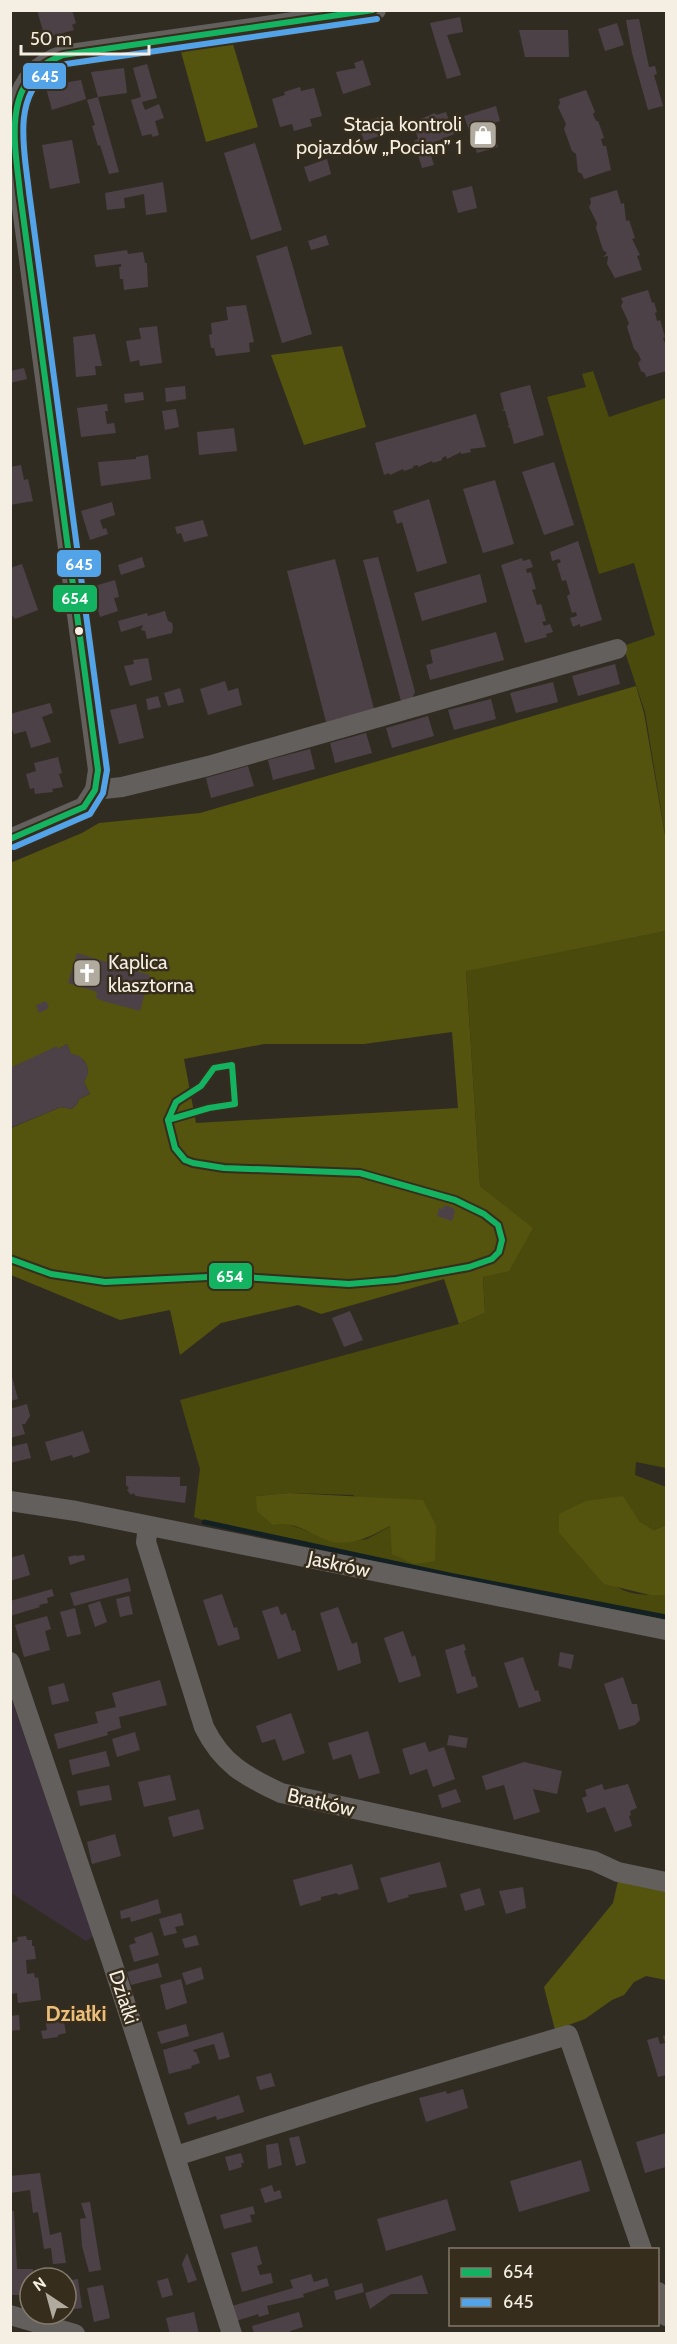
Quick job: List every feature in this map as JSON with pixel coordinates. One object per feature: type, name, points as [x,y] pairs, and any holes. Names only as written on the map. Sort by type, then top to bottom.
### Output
[{"type":"street","points":[[10,839],[84,807],[95,790],[98,770],[20,193],[12,113],[16,96],[30,76],[41,66],[63,55],[376,10]]},
{"type":"street","points":[[95,790],[122,787],[197,769],[617,649]]},
{"type":"street","name":"Jaskrów","points":[[10,1501],[148,1526],[666,1630]]},
{"type":"street","name":"Bratków","points":[[148,1526],[146,1542],[204,1727],[219,1753],[229,1764],[281,1794],[594,1861],[618,1872],[666,1882]]},
{"type":"street","name":"Działki","points":[[10,1662],[176,2157],[232,2334]]},
{"type":"street","points":[[176,2157],[370,2094],[568,2035],[641,2248]]},
{"type":"street","points":[[659,2297],[666,2316]]},
{"type":"street","points":[[10,2315],[75,2334]]},
{"type":"shaded area","points":[[232,41],[258,127],[206,142],[181,52]]},
{"type":"shaded area","points":[[342,346],[366,427],[304,445],[271,355]]},
{"type":"shaded area","points":[[593,371],[609,417],[666,398],[666,840],[645,712],[623,646],[655,635],[634,563],[599,574],[547,397],[586,387],[582,374]]},
{"type":"shaded area","points":[[636,686],[644,713],[666,841],[666,931],[466,971],[480,1186],[533,1228],[509,1271],[483,1277],[485,1313],[459,1324],[444,1279],[321,1314],[298,1305],[221,1323],[180,1355],[170,1310],[120,1320],[11,1275],[11,1128],[61,1107],[72,1109],[79,1099],[90,1094],[84,1082],[87,1072],[86,1064],[84,1060],[71,1054],[67,1044],[11,1068],[10,863],[82,833],[99,823],[200,813]],"holes":[[[452,1032],[458,1108],[196,1123],[184,1059],[264,1044],[364,1044]]]},
{"type":"shaded area","points":[[666,931],[666,1468],[636,1462],[635,1475],[666,1487],[666,1525],[654,1530],[639,1521],[585,1501],[559,1515],[559,1533],[596,1570],[624,1591],[636,1594],[666,1595],[666,1620],[633,1618],[194,1517],[200,1469],[180,1400],[459,1324],[485,1313],[483,1277],[532,1228],[480,1186],[466,970]],"holes":[[[290,1493],[353,1495],[435,1561],[391,1526],[367,1539],[340,1543],[285,1523],[256,1496]]]},
{"type":"shaded area","points":[[290,1493],[423,1500],[436,1526],[435,1561],[414,1564],[392,1554],[390,1526],[360,1540],[341,1543],[333,1542],[292,1525],[273,1525],[257,1511],[256,1496]]},
{"type":"shaded area","points":[[623,1496],[639,1521],[654,1530],[666,1525],[666,1595],[650,1595],[604,1584],[559,1533],[559,1514],[585,1501]]},
{"type":"shaded area","points":[[10,1695],[94,1936],[86,1941],[11,1893]]},
{"type":"shaded area","points":[[618,1881],[666,1891],[666,1980],[646,1976],[634,1982],[624,1995],[612,2000],[585,2019],[555,2030],[544,1987],[613,1903]]},
{"type":"building","points":[[37,10],[72,10],[76,23],[72,25],[74,30],[45,38]]},
{"type":"building","points":[[460,17],[463,32],[447,35],[461,75],[447,79],[430,23]]},
{"type":"building","points":[[639,19],[649,67],[655,66],[657,74],[654,75],[663,106],[648,110],[632,53],[626,20]]},
{"type":"building","points":[[617,23],[624,45],[605,51],[598,29]]},
{"type":"building","points":[[519,30],[568,30],[569,57],[525,57]]},
{"type":"building","points":[[363,60],[371,85],[343,94],[336,72],[356,68],[354,63]]},
{"type":"building","points":[[147,64],[157,98],[142,102],[145,110],[159,104],[164,118],[155,121],[159,135],[153,137],[151,134],[142,136],[131,100],[141,97],[133,68]]},
{"type":"building","points":[[124,68],[127,93],[98,97],[91,72]]},
{"type":"building","points":[[62,79],[63,83],[81,80],[86,99],[52,110],[46,88],[56,85],[55,82]]},
{"type":"building","points":[[300,87],[301,91],[314,88],[322,116],[310,119],[312,126],[294,131],[292,124],[280,127],[272,99]]},
{"type":"building","points":[[586,90],[595,112],[593,114],[604,138],[601,139],[603,146],[606,146],[611,170],[584,179],[578,172],[576,154],[572,151],[564,129],[566,124],[558,107],[559,99]]},
{"type":"building","points":[[98,97],[119,172],[109,174],[92,126],[95,125],[87,100]]},
{"type":"building","name":"Stacja kontroli pojazdów „Pocian” 1","points":[[496,106],[500,121],[491,124],[498,147],[477,153],[464,116]]},
{"type":"building","points":[[446,112],[454,134],[431,144],[431,142],[427,143],[434,165],[422,168],[414,141],[418,139],[413,122],[435,113],[436,115]]},
{"type":"building","points":[[380,117],[386,134],[364,141],[358,124]]},
{"type":"building","points":[[72,140],[80,183],[50,189],[42,145]]},
{"type":"building","points":[[255,143],[282,230],[251,240],[224,153]]},
{"type":"building","points":[[327,159],[331,174],[309,182],[304,167]]},
{"type":"building","points":[[163,182],[167,212],[146,215],[144,194],[124,198],[125,208],[107,210],[105,193]]},
{"type":"building","points":[[472,186],[477,208],[458,213],[452,191]]},
{"type":"building","points":[[617,190],[621,204],[624,203],[626,221],[629,220],[635,238],[632,239],[640,255],[637,256],[642,270],[615,278],[607,264],[608,256],[603,257],[607,253],[603,250],[596,228],[597,223],[589,207],[590,198]]},
{"type":"building","points":[[326,235],[329,245],[311,250],[308,241]]},
{"type":"building","points":[[287,246],[312,334],[282,343],[256,256]]},
{"type":"building","points":[[127,250],[128,254],[143,252],[145,263],[147,263],[148,287],[124,290],[123,279],[120,279],[121,264],[96,267],[94,255]]},
{"type":"building","points":[[648,290],[657,312],[655,313],[657,321],[660,320],[665,337],[663,338],[666,346],[666,371],[646,377],[638,363],[641,360],[634,349],[627,327],[629,323],[621,306],[623,302],[621,298]]},
{"type":"building","points":[[246,305],[254,342],[249,343],[250,352],[216,356],[214,348],[211,348],[209,335],[212,334],[211,323],[228,320],[226,307]]},
{"type":"building","points":[[157,326],[162,363],[140,366],[139,360],[130,362],[126,341],[141,339],[139,328]]},
{"type":"building","points":[[95,334],[102,366],[95,366],[96,375],[76,377],[73,337]]},
{"type":"building","points":[[24,368],[27,379],[10,383],[10,371]]},
{"type":"building","points":[[530,385],[544,435],[514,444],[510,428],[507,426],[509,426],[505,411],[502,410],[504,409],[500,393]]},
{"type":"building","points":[[185,386],[186,399],[166,402],[165,388]]},
{"type":"building","points":[[143,392],[144,400],[125,403],[124,394]]},
{"type":"building","points":[[107,404],[108,411],[105,411],[107,424],[114,423],[116,433],[81,437],[77,408]]},
{"type":"building","points":[[176,409],[179,427],[165,430],[162,411]]},
{"type":"building","points":[[476,414],[486,447],[470,449],[471,452],[461,454],[461,452],[447,459],[446,456],[433,463],[432,461],[418,467],[418,465],[413,466],[404,471],[403,469],[390,475],[389,473],[384,475],[375,443]]},
{"type":"building","points":[[234,428],[237,451],[199,455],[197,432]]},
{"type":"building","points":[[148,455],[151,479],[101,486],[98,462],[136,459],[136,457]]},
{"type":"building","points":[[554,462],[574,525],[544,535],[522,472]]},
{"type":"building","points":[[21,465],[24,480],[28,479],[33,501],[10,505],[10,467]]},
{"type":"building","points":[[495,480],[514,544],[483,553],[463,489]]},
{"type":"building","points":[[429,499],[447,563],[417,572],[402,522],[397,524],[393,511]]},
{"type":"building","points":[[112,502],[115,515],[100,520],[103,529],[106,528],[108,534],[90,540],[81,511]]},
{"type":"building","points":[[203,520],[208,536],[184,542],[181,533],[177,534],[175,527]]},
{"type":"building","points":[[578,541],[602,620],[573,627],[570,618],[577,616],[576,612],[572,613],[567,596],[570,594],[566,580],[562,581],[559,571],[557,564],[561,562],[559,559],[552,561],[550,552]]},
{"type":"building","points":[[142,557],[145,567],[121,575],[118,565]]},
{"type":"building","points":[[378,557],[415,692],[412,699],[401,701],[363,560]]},
{"type":"building","points":[[522,558],[523,561],[530,559],[533,567],[526,569],[527,573],[531,572],[536,589],[532,590],[537,605],[541,604],[546,621],[542,622],[544,626],[550,624],[553,632],[546,634],[547,637],[525,643],[501,565]]},
{"type":"building","points":[[335,559],[374,709],[326,722],[287,571]]},
{"type":"building","points":[[22,564],[38,610],[15,619],[10,613],[10,568]]},
{"type":"building","points":[[480,574],[487,602],[422,621],[414,593]]},
{"type":"building","points":[[115,580],[119,597],[114,598],[118,611],[100,617],[91,587]]},
{"type":"building","points":[[165,611],[168,621],[172,623],[172,633],[147,639],[145,631],[141,630],[143,625],[121,632],[118,621]]},
{"type":"building","points":[[496,632],[504,660],[430,680],[426,665],[433,663],[430,650]]},
{"type":"building","points":[[148,658],[152,680],[130,686],[124,666],[134,664],[133,660]]},
{"type":"building","points":[[615,664],[620,684],[578,696],[572,676]]},
{"type":"building","points":[[225,681],[228,691],[238,688],[242,705],[208,715],[200,689]]},
{"type":"building","points":[[553,682],[558,702],[516,713],[510,693]]},
{"type":"building","points":[[180,688],[184,702],[168,706],[164,693]]},
{"type":"building","points":[[158,696],[161,707],[148,710],[146,699]]},
{"type":"building","points":[[491,699],[496,719],[454,730],[448,710]]},
{"type":"building","points":[[50,703],[53,713],[42,717],[51,742],[31,748],[26,731],[14,734],[10,725],[10,714]]},
{"type":"building","points":[[136,704],[144,738],[119,744],[110,710]]},
{"type":"building","points":[[428,716],[434,736],[392,748],[386,728]]},
{"type":"building","points":[[366,733],[372,753],[335,763],[330,743]]},
{"type":"building","points":[[310,749],[315,769],[273,780],[268,760]]},
{"type":"building","points":[[58,757],[62,773],[59,774],[63,787],[52,789],[53,792],[35,794],[34,788],[30,789],[26,774],[36,771],[34,763]]},
{"type":"building","points":[[248,766],[254,786],[211,798],[206,778]]},
{"type":"building","points":[[77,953],[150,975],[140,1011],[103,1001],[96,998],[97,992],[68,983]]},
{"type":"building","points":[[46,1001],[49,1008],[39,1013],[36,1005]]},
{"type":"building","points":[[67,1044],[71,1054],[80,1056],[87,1065],[88,1074],[84,1082],[90,1094],[79,1099],[72,1109],[61,1107],[10,1128],[10,1068],[57,1046],[58,1049]]},
{"type":"building","points":[[445,1205],[455,1211],[452,1221],[437,1216],[439,1208],[442,1209]]},
{"type":"building","points":[[350,1311],[363,1340],[344,1347],[332,1318]]},
{"type":"building","points":[[10,1374],[18,1399],[10,1401]]},
{"type":"building","points":[[27,1404],[30,1416],[25,1424],[22,1424],[25,1434],[10,1438],[10,1409]]},
{"type":"building","points":[[83,1431],[90,1452],[73,1458],[72,1455],[51,1461],[45,1442]]},
{"type":"building","points":[[27,1443],[31,1458],[10,1463],[10,1447]]},
{"type":"building","points":[[126,1476],[180,1477],[180,1486],[187,1486],[185,1503],[136,1496],[133,1493],[131,1495],[127,1490],[129,1488],[126,1485]]},
{"type":"building","points":[[24,1554],[30,1575],[10,1581],[10,1558]]},
{"type":"building","points":[[84,1555],[85,1560],[70,1565],[68,1557]]},
{"type":"building","points":[[128,1578],[131,1591],[74,1606],[70,1593]]},
{"type":"building","points":[[52,1589],[54,1596],[47,1598],[48,1603],[10,1616],[10,1601]]},
{"type":"building","points":[[222,1594],[240,1639],[218,1646],[203,1600]]},
{"type":"building","points":[[129,1596],[133,1614],[120,1617],[116,1599]]},
{"type":"building","points":[[100,1601],[107,1622],[95,1627],[88,1605]]},
{"type":"building","points":[[278,1606],[281,1615],[286,1613],[292,1631],[295,1630],[301,1651],[278,1659],[262,1611]]},
{"type":"building","points":[[338,1607],[352,1644],[357,1642],[361,1663],[338,1671],[320,1613]]},
{"type":"building","points":[[75,1608],[81,1634],[67,1637],[60,1612]]},
{"type":"building","points":[[47,1616],[51,1629],[45,1631],[50,1650],[24,1657],[15,1625]]},
{"type":"building","points":[[403,1631],[412,1657],[415,1655],[421,1676],[399,1683],[384,1638]]},
{"type":"building","points":[[464,1644],[472,1677],[475,1676],[478,1687],[457,1694],[445,1650]]},
{"type":"building","points":[[560,1652],[574,1655],[571,1669],[558,1666]]},
{"type":"building","points":[[523,1657],[541,1701],[519,1708],[504,1663]]},
{"type":"building","points":[[623,1677],[632,1704],[637,1704],[640,1720],[635,1725],[619,1730],[604,1684]]},
{"type":"building","points":[[160,1680],[167,1705],[119,1717],[121,1728],[107,1732],[108,1735],[58,1749],[54,1734],[98,1723],[95,1712],[116,1707],[112,1693]]},
{"type":"building","points":[[64,1683],[69,1701],[52,1705],[48,1687]]},
{"type":"building","points":[[291,1713],[305,1753],[283,1761],[275,1739],[262,1743],[256,1726]]},
{"type":"building","points":[[368,1731],[380,1773],[359,1779],[351,1754],[333,1760],[328,1743]]},
{"type":"building","points":[[135,1732],[140,1750],[117,1757],[112,1739]]},
{"type":"building","points":[[449,1735],[468,1738],[466,1748],[447,1745]]},
{"type":"building","points":[[425,1742],[429,1752],[444,1747],[455,1779],[433,1787],[427,1769],[410,1775],[402,1749]]},
{"type":"building","points":[[106,1751],[110,1766],[72,1775],[69,1760]]},
{"type":"building","points":[[524,1762],[562,1771],[557,1794],[533,1789],[540,1812],[514,1820],[504,1785],[486,1790],[482,1776]]},
{"type":"building","points":[[170,1775],[176,1800],[144,1807],[138,1782]]},
{"type":"building","points":[[602,1784],[604,1790],[628,1784],[637,1808],[630,1811],[632,1826],[615,1832],[605,1807],[587,1813],[582,1798],[587,1796],[585,1790]]},
{"type":"building","points":[[109,1785],[112,1800],[80,1806],[77,1791]]},
{"type":"building","points":[[456,1789],[461,1802],[442,1808],[438,1795]]},
{"type":"building","points":[[199,1809],[204,1829],[173,1837],[168,1817]]},
{"type":"building","points":[[115,1834],[121,1856],[92,1864],[87,1842]]},
{"type":"building","points":[[440,1862],[447,1887],[408,1895],[409,1897],[388,1903],[380,1878]]},
{"type":"building","points":[[352,1864],[359,1889],[321,1897],[321,1900],[300,1906],[293,1880]]},
{"type":"building","points":[[523,1887],[526,1908],[506,1914],[499,1891]]},
{"type":"building","points":[[480,1888],[485,1905],[465,1911],[460,1894]]},
{"type":"building","points":[[158,1899],[161,1913],[131,1922],[130,1917],[121,1919],[120,1911]]},
{"type":"building","points":[[181,1913],[184,1925],[175,1927],[177,1933],[164,1936],[159,1919]]},
{"type":"building","points":[[152,1932],[159,1955],[134,1962],[129,1945],[136,1943],[134,1938]]},
{"type":"building","points":[[196,1935],[199,1945],[185,1948],[182,1939]]},
{"type":"building","points":[[26,1936],[27,1940],[32,1940],[36,1959],[26,1960],[27,1974],[34,1973],[35,1978],[38,1977],[41,2000],[18,2003],[17,1993],[10,1994],[10,1943],[18,1941],[17,1937]]},
{"type":"building","points":[[158,1963],[162,1977],[131,1985],[127,1972]]},
{"type":"building","points":[[201,1967],[204,1979],[186,1985],[182,1973]]},
{"type":"building","points":[[181,1979],[187,2003],[166,2010],[160,1985]]},
{"type":"building","points":[[62,2011],[66,2033],[58,2037],[43,2039],[41,2031],[47,2030],[45,2019],[55,2018],[54,2013]]},
{"type":"building","points":[[19,2015],[20,2030],[10,2031],[10,2016]]},
{"type":"building","points":[[186,2024],[189,2036],[161,2044],[157,2032]]},
{"type":"building","points":[[223,2032],[230,2057],[219,2060],[214,2044],[196,2049],[193,2050],[200,2063],[191,2066],[192,2068],[169,2074],[163,2050]]},
{"type":"building","points":[[666,2035],[666,2075],[658,2077],[647,2040],[658,2037],[660,2044],[665,2043],[663,2036]]},
{"type":"building","points":[[271,2073],[275,2086],[260,2090],[256,2077]]},
{"type":"building","points":[[463,2089],[468,2108],[426,2122],[419,2098]]},
{"type":"building","points":[[239,2095],[244,2112],[217,2120],[216,2116],[188,2125],[184,2113]]},
{"type":"building","points":[[666,2133],[666,2167],[645,2173],[636,2142]]},
{"type":"building","points":[[299,2136],[306,2163],[296,2166],[289,2138]]},
{"type":"building","points":[[278,2143],[282,2165],[268,2169],[266,2145]]},
{"type":"building","points":[[241,2153],[244,2163],[241,2163],[242,2167],[229,2171],[225,2157]]},
{"type":"building","points":[[581,2160],[590,2191],[519,2212],[510,2181]]},
{"type":"building","points":[[40,2173],[50,2235],[61,2232],[66,2263],[53,2264],[51,2248],[44,2249],[38,2212],[33,2213],[30,2190],[10,2193],[10,2176]]},
{"type":"building","points":[[272,2185],[274,2192],[280,2190],[282,2198],[265,2203],[260,2189]]},
{"type":"building","points":[[447,2199],[456,2230],[386,2251],[377,2219]]},
{"type":"building","points":[[90,2202],[101,2270],[89,2272],[82,2246],[80,2219],[86,2218],[81,2203]]},
{"type":"building","points":[[253,2206],[255,2214],[250,2215],[252,2222],[224,2229],[220,2215]]},
{"type":"building","points":[[10,2211],[14,2211],[18,2295],[10,2295]]},
{"type":"building","points":[[257,2246],[262,2264],[257,2266],[260,2275],[271,2273],[273,2283],[242,2292],[231,2253]]},
{"type":"building","points":[[187,2253],[197,2280],[188,2283],[182,2264]]},
{"type":"building","points":[[311,2274],[314,2282],[327,2278],[329,2286],[303,2294],[304,2297],[267,2306],[269,2314],[259,2317],[258,2314],[236,2321],[232,2306],[293,2288],[290,2280]]},
{"type":"building","points":[[422,2275],[428,2294],[391,2294],[370,2309],[365,2293]]},
{"type":"building","points":[[168,2278],[173,2295],[162,2298],[157,2281]]},
{"type":"building","points":[[78,2279],[82,2308],[78,2308]]},
{"type":"building","points":[[362,2283],[364,2292],[336,2300],[334,2291]]},
{"type":"building","points":[[103,2285],[110,2318],[94,2322],[87,2288]]},
{"type":"building","points":[[194,2312],[199,2334],[170,2334],[166,2318]]},
{"type":"building","points":[[299,2312],[303,2327],[290,2331],[291,2334],[254,2334],[252,2326]]},
{"type":"waterway","points":[[204,1522],[449,1575],[666,1617]]},
{"type":"transit line","name":"654","points":[[10,839],[84,807],[95,790],[98,770],[16,160],[15,125],[22,92],[30,78],[42,66],[63,55],[373,10]]},
{"type":"transit line","name":"645","points":[[14,847],[90,814],[103,793],[107,770],[25,161],[23,128],[29,96],[37,83],[49,72],[66,64],[377,19]]},
{"type":"transit line","name":"654","points":[[232,1065],[235,1104],[209,1108],[168,1120],[176,1102],[201,1086],[214,1068],[232,1065]]},
{"type":"transit line","name":"654","points":[[10,1259],[51,1274],[105,1282],[229,1276],[349,1284],[396,1280],[469,1267],[492,1259],[499,1252],[502,1240],[498,1225],[484,1214],[455,1200],[360,1173],[224,1168],[193,1163],[185,1160],[175,1148],[168,1120]]},
{"type":"place","name":"Stacja kontroli pojazdów „Pocian” 1","points":[[483,135]]},
{"type":"place","name":"Kaplica klasztorna","points":[[87,973]]},
{"type":"district","name":"Działki","points":[[76,2014]]}]
